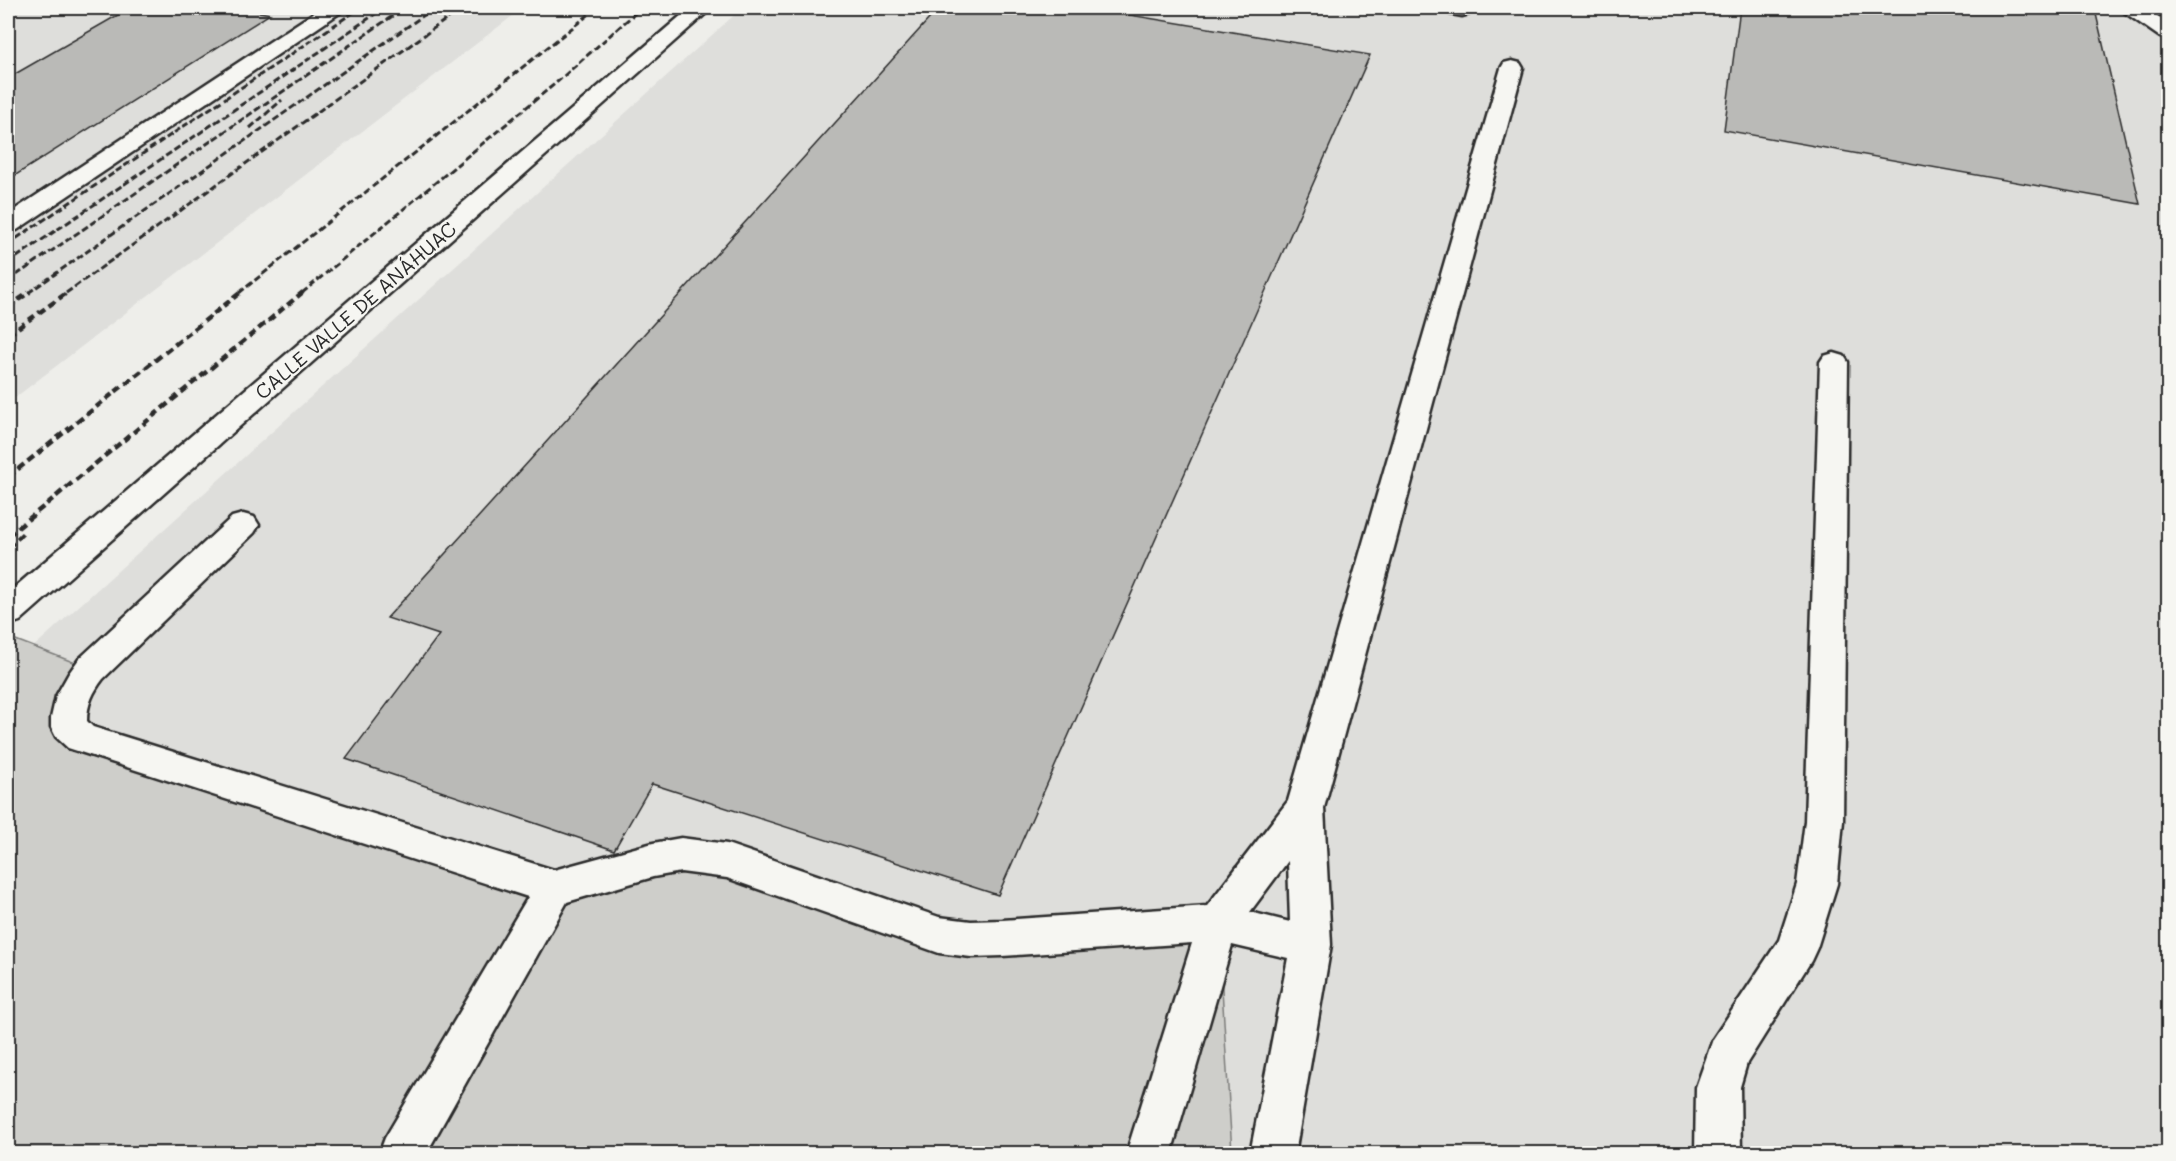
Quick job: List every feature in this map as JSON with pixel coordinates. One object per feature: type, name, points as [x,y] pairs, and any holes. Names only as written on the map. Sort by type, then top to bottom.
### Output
[{"type":"street","points":[[8,225],[334,8]]},
{"type":"street","name":"CALLE VALLE DE ANÁHUAC","points":[[8,612],[702,8]]},
{"type":"street","points":[[2150,10],[2169,32]]},
{"type":"street","points":[[1272,1154],[1311,945],[1305,808],[1512,68]]},
{"type":"street","points":[[1718,1154],[1718,1087],[1728,1054],[1797,948],[1817,884],[1824,821],[1834,362]]},
{"type":"street","points":[[243,525],[91,669],[75,689],[67,710],[69,727],[81,738],[554,888],[653,860],[692,855],[727,861],[939,935],[971,939],[1218,922],[1311,945]]},
{"type":"street","points":[[1148,1154],[1218,922],[1305,808]]},
{"type":"street","points":[[401,1154],[554,888]]},
{"type":"shaded area","points":[[8,8],[523,8],[8,403]]},
{"type":"shaded area","points":[[742,8],[2168,8],[2168,1153],[754,1154],[8,1070],[8,670]]},
{"type":"shaded area","points":[[8,637],[91,669],[69,727],[554,888],[681,855],[939,935],[1218,923],[1232,1153],[8,1153]]},
{"type":"building","points":[[130,8],[239,8],[270,14],[8,180],[8,78]]},
{"type":"building","points":[[939,8],[1088,8],[1370,55],[998,895],[652,784],[614,850],[346,759],[439,635],[387,618]]},
{"type":"building","points":[[1740,8],[2053,8],[2096,14],[2140,204],[1724,130]]},
{"type":"railway","points":[[8,244],[360,8]]},
{"type":"railway","points":[[8,263],[384,8]]},
{"type":"railway","points":[[8,281],[404,8]]},
{"type":"railway","points":[[28,293],[434,8]]},
{"type":"railway","points":[[66,293],[462,8]]},
{"type":"railway","points":[[239,293],[597,8]]},
{"type":"railway","points":[[302,293],[557,82],[641,8]]},
{"type":"railway","points":[[250,128],[282,100]]},
{"type":"railway","points":[[8,307],[30,292]]},
{"type":"railway","points":[[8,335],[68,292]]},
{"type":"railway","points":[[8,477],[241,292]]},
{"type":"railway","points":[[8,536],[303,292]]},
{"type":"railway","points":[[8,548],[24,532]]}]
